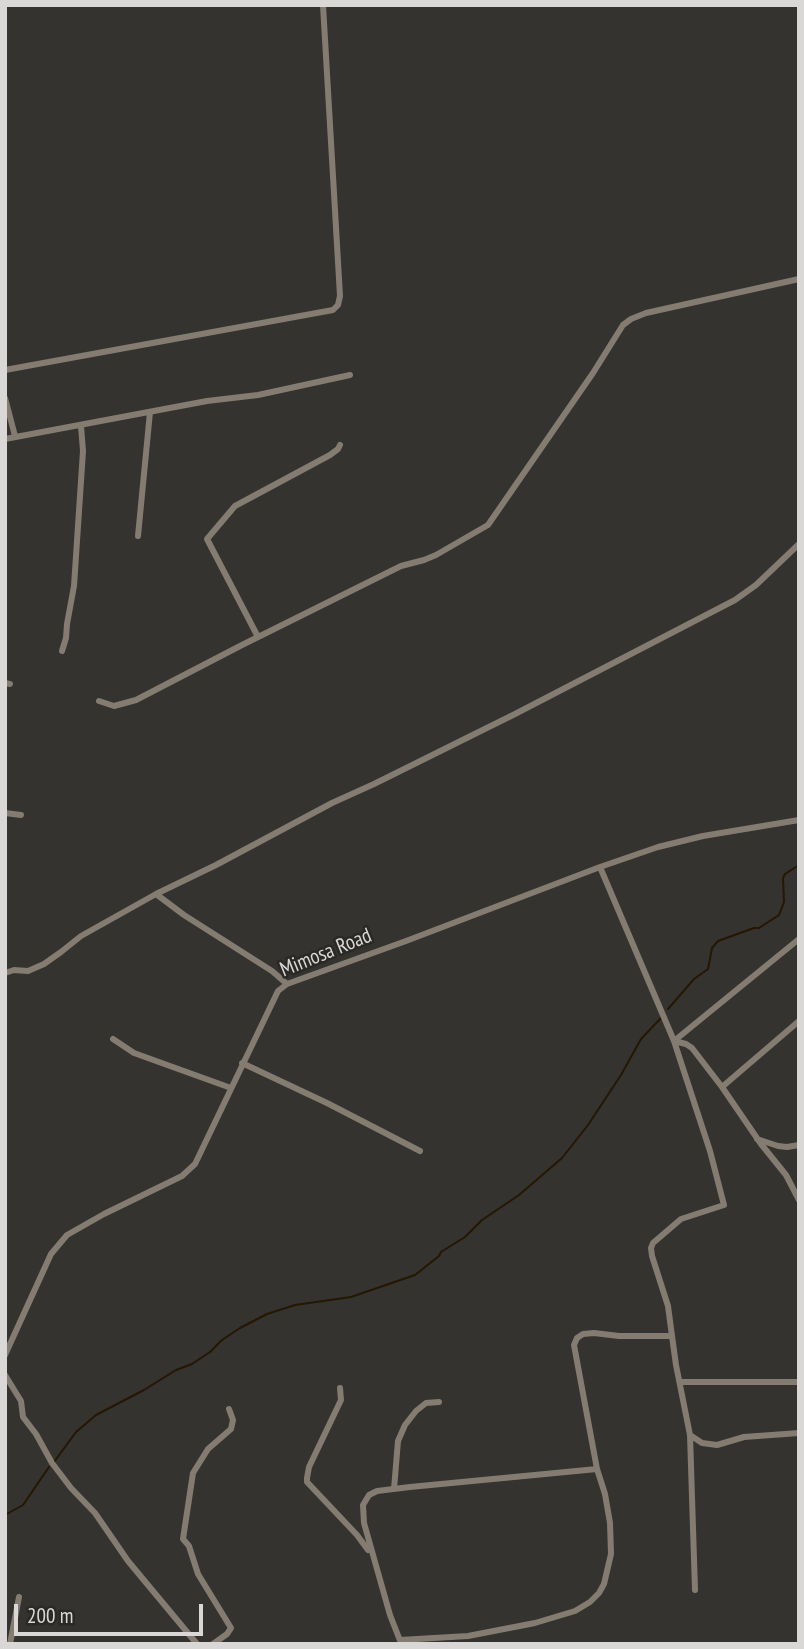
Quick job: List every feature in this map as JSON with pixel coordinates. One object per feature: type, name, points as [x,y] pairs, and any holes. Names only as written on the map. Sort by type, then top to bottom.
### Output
[{"type":"street","points":[[5,370],[333,310],[338,306],[340,296],[323,5]]},
{"type":"street","points":[[99,701],[114,706],[136,700],[401,566],[424,561],[488,525],[623,325],[631,318],[799,279]]},
{"type":"street","points":[[5,439],[206,401],[258,395],[350,375]]},
{"type":"street","points":[[5,398],[15,436]]},
{"type":"street","points":[[138,536],[150,412]]},
{"type":"street","points":[[62,651],[74,586],[83,451],[81,425]]},
{"type":"street","points":[[258,637],[207,540],[235,506],[330,456],[340,444]]},
{"type":"street","points":[[5,973],[14,970],[28,971],[44,964],[81,936],[156,894],[332,803],[527,708],[735,600],[756,585],[799,544]]},
{"type":"street","points":[[5,813],[21,815]]},
{"type":"street","name":"Mimosa Road","points":[[5,1355],[59,1244],[76,1229],[181,1176],[195,1164],[278,991],[288,984],[600,867],[680,841],[799,820]]},
{"type":"street","points":[[600,867],[674,1041],[710,1150],[724,1205],[681,1219],[653,1243],[651,1248],[668,1306],[690,1435],[695,1590]]},
{"type":"street","points":[[156,894],[288,984]]},
{"type":"street","points":[[674,1041],[799,939]]},
{"type":"street","points":[[722,1087],[799,1021]]},
{"type":"street","points":[[113,1039],[134,1053],[231,1088]]},
{"type":"street","points":[[674,1041],[692,1048],[786,1175],[799,1200]]},
{"type":"street","points":[[242,1063],[327,1102],[419,1151]]},
{"type":"street","points":[[757,1139],[787,1147],[799,1145]]},
{"type":"street","points":[[597,1469],[394,1489],[369,1495],[363,1505],[364,1523],[390,1615],[401,1642],[468,1636],[558,1617],[575,1611],[599,1593],[604,1584],[611,1553],[610,1523],[574,1345],[577,1338],[583,1334],[672,1336]]},
{"type":"street","points":[[5,1375],[21,1401],[23,1417],[52,1463],[95,1513],[128,1560],[197,1644]]},
{"type":"street","points":[[680,1382],[799,1382]]},
{"type":"street","points":[[340,1388],[341,1400],[309,1467],[307,1482],[372,1554]]},
{"type":"street","points":[[394,1489],[398,1441],[405,1425],[426,1403],[439,1402]]},
{"type":"street","points":[[213,1644],[231,1629],[198,1574],[189,1546],[183,1539],[193,1473],[208,1448],[231,1429],[233,1420],[229,1409]]},
{"type":"street","points":[[690,1435],[702,1443],[717,1445],[744,1437],[799,1433]]},
{"type":"street","points":[[10,1644],[19,1597]]},
{"type":"waterway","points":[[668,1009],[694,979],[708,969],[712,948],[718,941],[759,928],[779,915],[784,902],[783,878],[799,865]]},
{"type":"waterway","points":[[54,1462],[76,1432],[96,1415],[176,1370],[192,1364],[222,1340],[267,1314],[295,1305],[351,1297],[415,1275],[441,1252],[465,1237],[482,1220],[519,1195],[562,1158],[588,1125],[641,1039],[661,1018]]},
{"type":"waterway","points":[[5,1515],[23,1505],[49,1467]]}]
